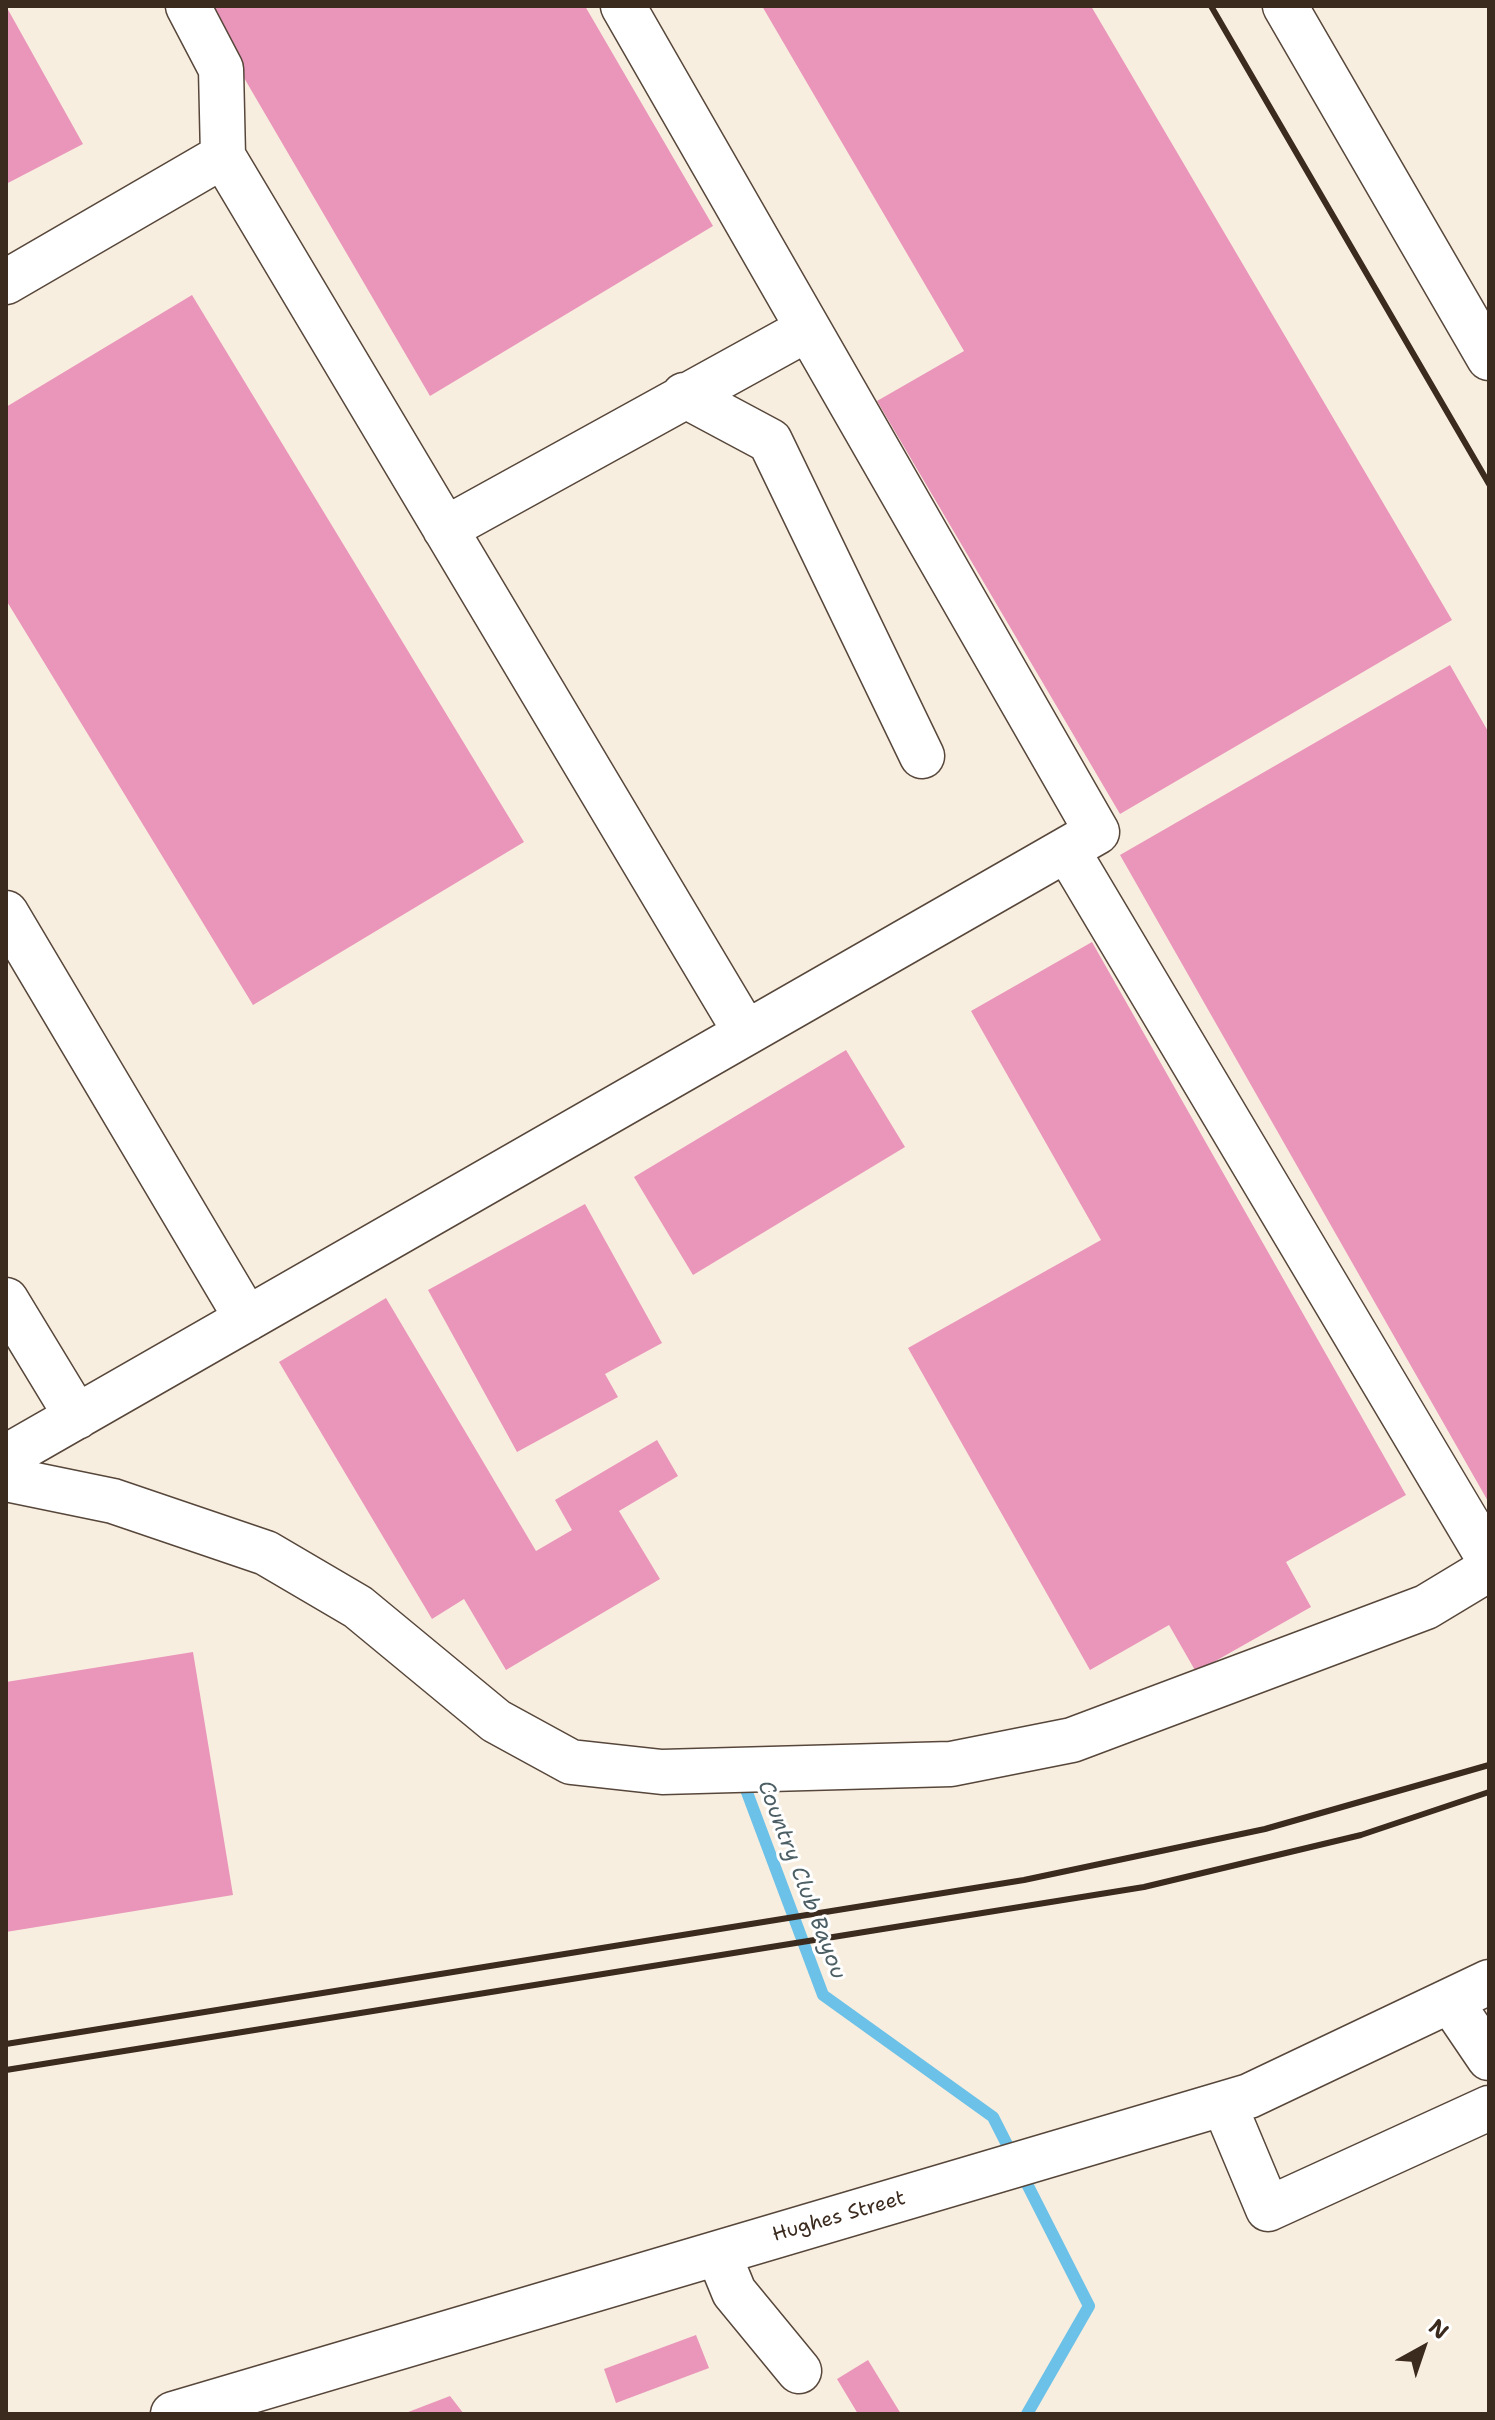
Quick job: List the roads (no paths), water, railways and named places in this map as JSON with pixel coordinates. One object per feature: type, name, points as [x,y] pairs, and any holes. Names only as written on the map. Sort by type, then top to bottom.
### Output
[{"type":"street","points":[[188,6],[221,69],[223,156],[746,1033]]},
{"type":"street","points":[[6,1457],[1097,832],[806,330],[623,6]]},
{"type":"street","points":[[1285,6],[1489,358]]},
{"type":"street","points":[[6,282],[223,156]]},
{"type":"street","points":[[445,529],[806,330]]},
{"type":"street","points":[[684,395],[770,441],[922,756]]},
{"type":"street","points":[[1067,850],[1489,1559]]},
{"type":"street","points":[[6,913],[247,1319]]},
{"type":"street","points":[[6,1300],[77,1417]]},
{"type":"street","points":[[6,1479],[113,1501],[266,1553],[358,1607],[496,1721],[571,1762],[662,1772],[951,1764],[1072,1740],[1426,1607],[1489,1569]]},
{"type":"street","name":"Hughes Street","points":[[173,2414],[1249,2096],[1489,1982]]},
{"type":"street","points":[[1451,2002],[1489,2058]]},
{"type":"street","points":[[1224,2104],[1268,2209],[1489,2108]]},
{"type":"street","points":[[718,2253],[734,2292],[799,2371]]},
{"type":"waterway","name":"Country Club Bayou","points":[[742,1779],[823,1995],[993,2117],[1089,2306],[1027,2414]]},
{"type":"railway","points":[[1211,6],[1489,484]]},
{"type":"railway","points":[[6,2044],[1024,1880],[1265,1829],[1489,1765]]},
{"type":"railway","points":[[6,2070],[1144,1887],[1361,1835],[1489,1792]]}]
